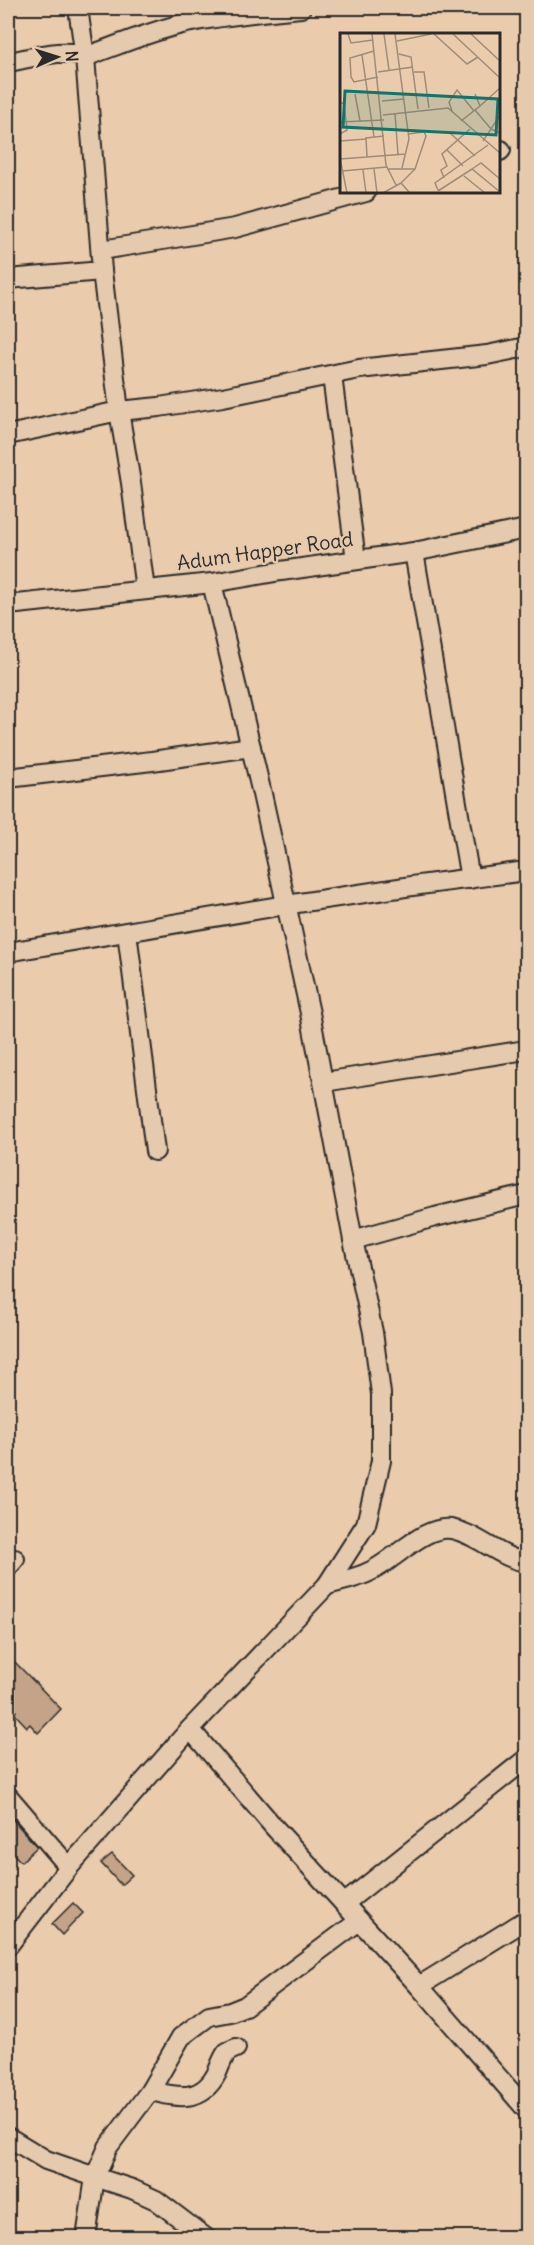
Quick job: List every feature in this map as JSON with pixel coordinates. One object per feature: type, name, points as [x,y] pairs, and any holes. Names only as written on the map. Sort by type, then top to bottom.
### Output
[{"type":"street","points":[[78,8],[85,57],[102,271],[119,411],[145,590]]},
{"type":"street","points":[[8,62],[54,54],[79,54],[85,57],[141,36],[186,23],[238,14],[301,8]]},
{"type":"street","points":[[102,250],[235,228],[359,194]]},
{"type":"street","points":[[8,279],[102,271]]},
{"type":"street","points":[[8,435],[119,411],[200,401],[359,369],[487,355],[526,347]]},
{"type":"street","points":[[332,376],[356,560]]},
{"type":"street","name":"Adum Happer Road","points":[[8,605],[212,583],[414,552],[526,529]]},
{"type":"street","points":[[414,552],[470,879]]},
{"type":"street","points":[[8,1946],[69,1866],[190,1729],[327,1586],[366,1524],[381,1461],[381,1394],[374,1343],[324,1082],[251,747],[212,583]]},
{"type":"street","points":[[8,778],[251,747]]},
{"type":"street","points":[[8,952],[285,905],[526,871]]},
{"type":"street","points":[[127,932],[155,1151]]},
{"type":"street","points":[[324,1082],[526,1050]]},
{"type":"street","points":[[353,1240],[526,1195]]},
{"type":"street","points":[[327,1586],[370,1572],[393,1559],[427,1533],[448,1529],[468,1534],[526,1562]]},
{"type":"street","points":[[190,1729],[274,1827],[345,1903],[526,2109]]},
{"type":"street","points":[[345,1903],[526,1759]]},
{"type":"street","points":[[8,1796],[69,1866]]},
{"type":"street","points":[[419,1986],[526,1920]]},
{"type":"street","points":[[86,2238],[94,2177],[108,2147],[150,2091],[180,2037],[209,2016],[245,2006],[359,1921]]},
{"type":"street","points":[[150,2091],[180,2098],[195,2095],[211,2082],[227,2052],[236,2048]]},
{"type":"street","points":[[8,2137],[46,2160],[132,2188],[156,2200],[206,2238]]},
{"type":"building","points":[[8,1655],[61,1709],[38,1733],[30,1724],[27,1727],[14,1713],[16,1711],[8,1702]]},
{"type":"building","points":[[8,1814],[37,1847],[21,1862],[8,1848]]},
{"type":"building","points":[[112,1854],[132,1875],[121,1885],[101,1863]]},
{"type":"building","points":[[73,1903],[83,1913],[62,1935],[52,1924]]}]
